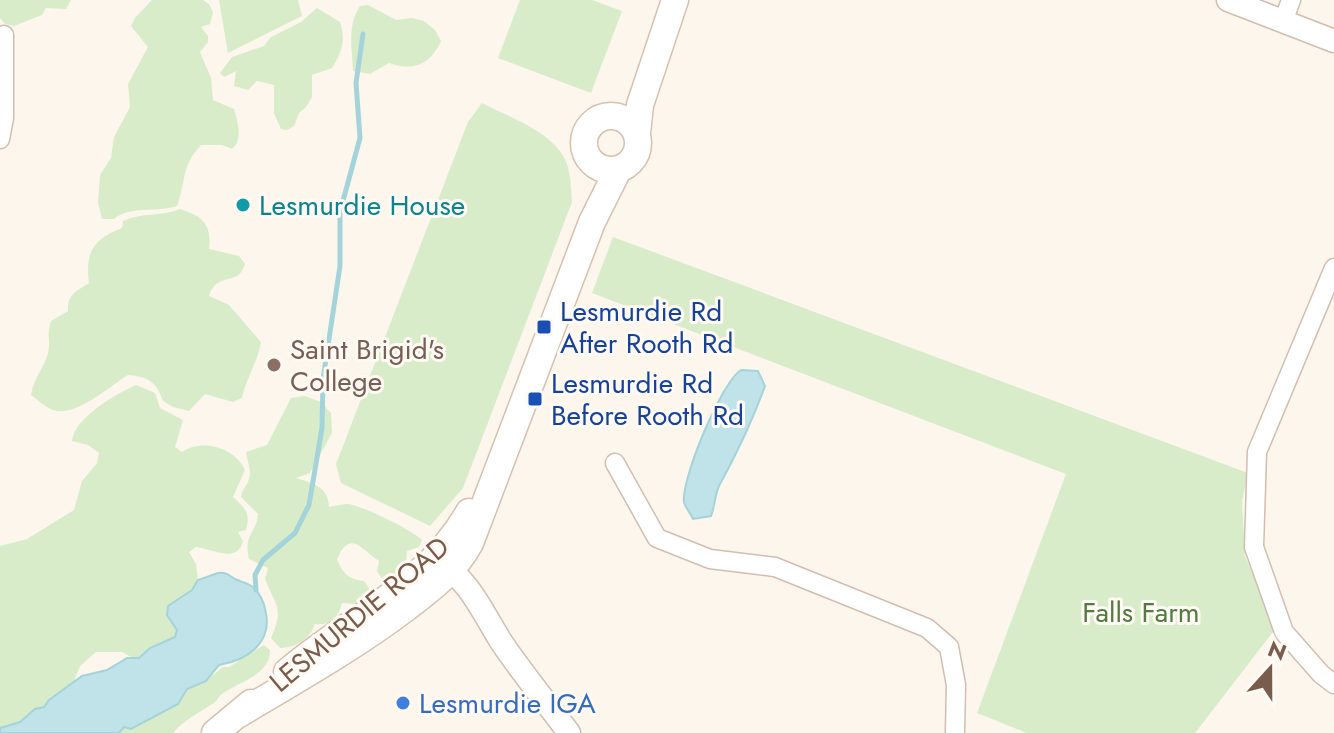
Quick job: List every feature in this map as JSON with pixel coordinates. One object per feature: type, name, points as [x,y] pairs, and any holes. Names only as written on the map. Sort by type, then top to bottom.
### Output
[{"type":"main road","name":"LESMURDIE ROAD","points":[[653,64],[612,116],[598,120],[587,130],[585,151],[606,167],[625,167],[636,155],[640,105],[675,0]]},
{"type":"main road","points":[[612,116],[627,121],[637,133]]},
{"type":"main road","name":"LESMURDIE ROAD","points":[[215,733],[239,714],[376,631],[443,570],[458,530],[517,425],[592,222],[606,167]]},
{"type":"street","points":[[1228,0],[1334,41]]},
{"type":"street","points":[[1283,22],[1291,0]]},
{"type":"street","points":[[0,139],[4,118],[4,35]]},
{"type":"street","points":[[1334,268],[1257,452],[1254,547],[1284,632],[1321,674],[1334,684]]},
{"type":"street","points":[[615,463],[657,538],[710,559],[775,567],[927,628],[949,647],[956,685],[955,733]]},
{"type":"street","points":[[443,570],[569,733]]},
{"type":"green space","points":[[0,0],[71,0],[66,9],[46,8],[42,15],[14,26],[5,24],[0,18]]},
{"type":"green space","points":[[152,0],[203,0],[209,4],[213,12],[210,24],[201,27],[208,36],[208,42],[200,52],[211,78],[213,100],[234,109],[238,141],[232,149],[222,145],[201,145],[187,167],[177,206],[128,212],[114,219],[102,219],[98,203],[100,175],[111,158],[114,137],[130,107],[128,84],[148,47],[131,26]]},
{"type":"green space","points":[[219,0],[298,0],[302,16],[228,53]]},
{"type":"green space","points":[[520,0],[592,0],[622,11],[591,93],[498,58]]},
{"type":"green space","points":[[368,5],[396,20],[412,18],[424,21],[435,30],[441,41],[437,49],[426,60],[413,66],[389,63],[370,74],[353,71],[353,21],[360,6]]},
{"type":"green space","points":[[317,8],[340,22],[343,35],[341,51],[332,68],[312,75],[312,97],[299,113],[294,126],[281,129],[274,113],[274,85],[257,81],[248,90],[234,86],[236,71],[224,77],[220,73],[232,57],[264,46],[271,37],[301,22]]},
{"type":"green space","points":[[482,103],[530,127],[553,143],[567,164],[572,202],[463,488],[430,526],[341,483],[336,464],[468,122]]},
{"type":"green space","points":[[180,209],[204,223],[209,234],[209,249],[239,256],[245,264],[238,275],[217,283],[209,296],[229,305],[261,342],[242,398],[233,402],[205,394],[189,411],[163,401],[150,381],[128,375],[92,400],[71,409],[53,410],[44,405],[31,395],[48,353],[51,321],[68,311],[71,297],[89,283],[88,263],[93,248],[104,237],[122,228],[123,221]]},
{"type":"green space","name":"Falls Farm","points":[[613,237],[1248,473],[1242,501],[1245,556],[1276,628],[1195,733],[1027,733],[977,713],[1066,474],[592,293]]},
{"type":"green space","points":[[136,385],[155,393],[160,408],[183,420],[175,447],[182,452],[199,446],[218,448],[240,462],[245,470],[233,497],[247,515],[246,530],[238,532],[243,541],[236,552],[230,554],[196,547],[189,552],[196,564],[198,580],[172,611],[169,619],[177,630],[175,637],[150,648],[135,659],[122,652],[96,652],[80,666],[72,686],[20,722],[0,728],[0,546],[27,539],[74,510],[82,481],[97,463],[99,453],[88,445],[72,441],[75,432],[97,408]]},
{"type":"green space","points":[[305,396],[321,402],[331,413],[332,433],[310,473],[296,478],[323,490],[329,507],[355,505],[422,540],[419,547],[407,551],[406,563],[390,583],[384,582],[377,571],[379,561],[357,545],[347,545],[337,559],[339,564],[347,575],[364,581],[370,590],[359,604],[342,603],[333,620],[315,624],[302,642],[280,648],[271,638],[278,614],[265,579],[268,568],[249,559],[249,539],[258,514],[241,497],[250,476],[246,452],[267,445],[291,398]]},
{"type":"green space","points":[[264,645],[270,650],[269,659],[259,672],[222,694],[173,733],[119,733],[124,727],[133,728],[178,704],[187,689],[206,681],[223,667],[229,667]]},
{"type":"water","points":[[741,370],[758,371],[765,386],[718,489],[711,516],[693,519],[684,502],[689,473],[714,411]]},
{"type":"water","points":[[225,573],[251,586],[264,603],[266,631],[249,654],[219,665],[206,681],[187,689],[178,704],[131,729],[124,727],[119,733],[0,733],[0,728],[20,722],[35,709],[44,707],[82,676],[107,670],[127,658],[139,658],[150,648],[175,637],[177,630],[167,615],[168,606],[192,590],[198,580]]},
{"type":"waterway","points":[[256,590],[255,575],[263,560],[295,533],[309,505],[322,428],[323,379],[340,266],[340,212],[360,138],[356,83],[363,34]]},
{"type":"place","name":"Lesmurdie House","points":[[243,205]]},
{"type":"place","name":"Lesmurdie Rd After Rooth Rd","points":[[544,327]]},
{"type":"place","name":"Saint Brigid's College","points":[[274,365]]},
{"type":"place","name":"Lesmurdie Rd Before Rooth Rd","points":[[535,399]]},
{"type":"place","name":"Lesmurdie IGA","points":[[403,703]]}]
